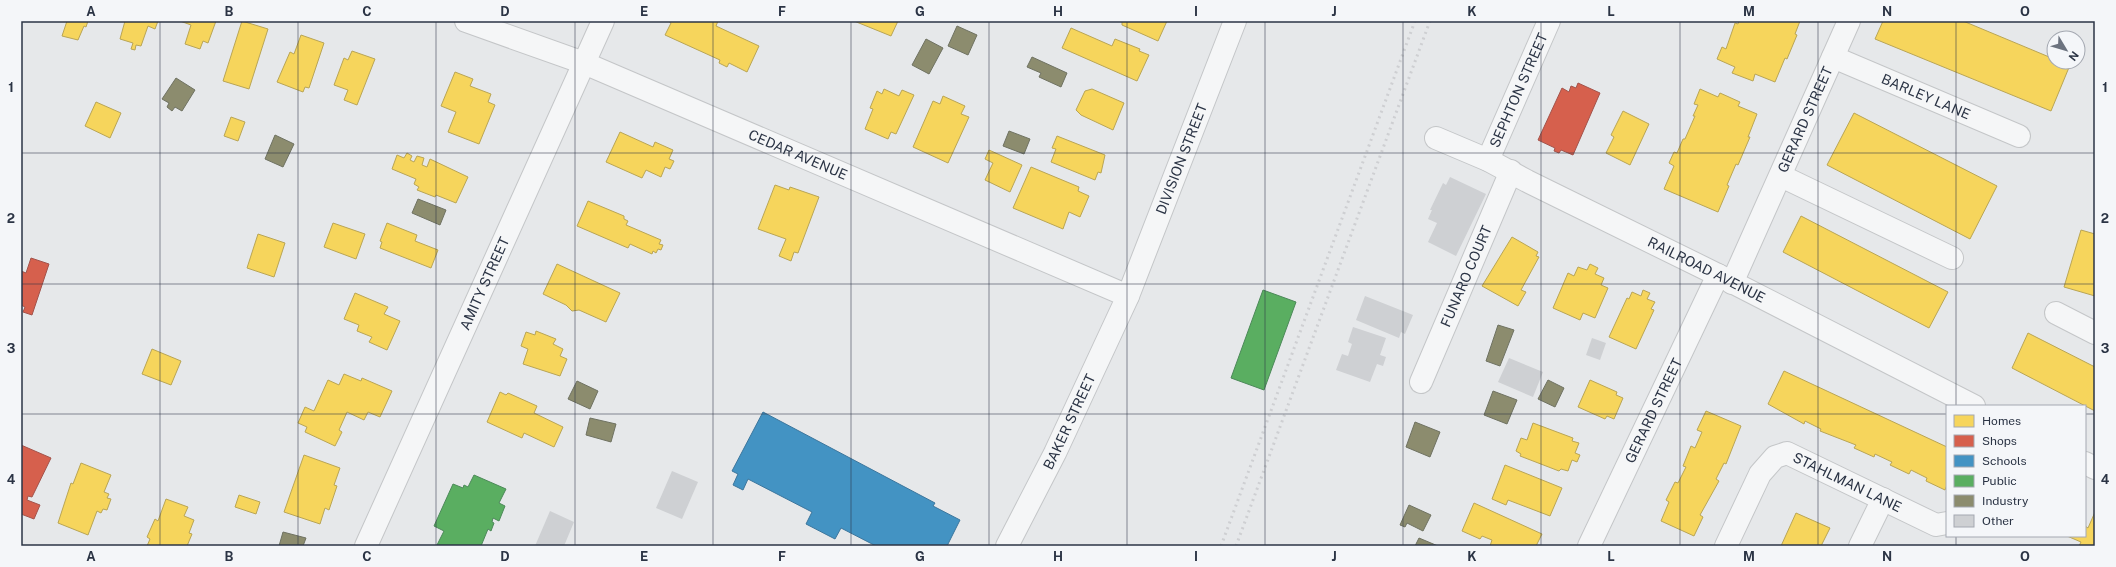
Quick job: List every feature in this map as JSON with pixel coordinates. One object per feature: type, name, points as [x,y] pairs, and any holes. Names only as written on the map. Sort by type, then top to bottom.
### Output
[{"type":"street","name":"CEDAR AVENUE","points":[[466,21],[584,63],[1128,296]]},
{"type":"street","name":"AMITY STREET","points":[[366,546],[603,21]]},
{"type":"street","name":"DIVISION STREET","points":[[1128,296],[1235,21]]},
{"type":"street","name":"SEPHTON STREET","points":[[1488,160],[1549,21]]},
{"type":"street","name":"GERARD STREET","points":[[1589,546],[1725,279],[1781,176],[1849,21]]},
{"type":"street","name":"BARLEY LANE","points":[[1833,57],[2019,136]]},
{"type":"street","name":"RAILROAD AVENUE","points":[[1436,138],[1488,160],[1526,181],[1725,279],[1972,405]]},
{"type":"street","name":"FUNARO COURT","points":[[1421,382],[1510,171]]},
{"type":"street","points":[[1781,176],[1952,258]]},
{"type":"street","name":"BAKER STREET","points":[[1007,546],[1055,452],[1128,296]]},
{"type":"street","points":[[2056,313],[2095,333]]},
{"type":"street","name":"STAHLMAN LANE","points":[[1726,546],[1760,474],[1775,457],[1787,453],[1936,525],[1946,523]]},
{"type":"street","points":[[2086,464],[2095,468]]},
{"type":"street","points":[[1860,546],[1883,499]]},
{"type":"building: Homes","points":[[67,21],[88,21],[86,27],[84,26],[78,40],[62,36]]},
{"type":"building: Homes","points":[[125,21],[158,21],[155,29],[148,26],[141,46],[136,45],[135,50],[131,49],[133,43],[120,39]]},
{"type":"building: Homes","points":[[180,21],[216,21],[208,43],[203,41],[200,49],[185,44],[191,25]]},
{"type":"building: Homes","points":[[242,21],[268,29],[249,89],[223,81]]},
{"type":"building: Homes","points":[[668,21],[718,21],[716,26],[759,46],[747,72],[729,63],[727,67],[719,63],[720,60],[665,35],[671,23]]},
{"type":"building: Homes","points":[[854,21],[898,21],[891,36]]},
{"type":"building: Homes","points":[[1122,21],[1167,21],[1158,41],[1122,25]]},
{"type":"building: Homes","points":[[1739,21],[1800,21],[1795,34],[1797,35],[1775,82],[1755,74],[1753,81],[1732,73],[1735,67],[1717,59],[1722,47],[1726,49],[1735,23],[1738,24]]},
{"type":"building: Homes","points":[[1883,21],[1963,21],[2046,56],[2046,70],[2068,70],[2051,111],[1875,39]]},
{"type":"building: Homes","points":[[1071,28],[1112,46],[1115,39],[1140,49],[1139,51],[1149,55],[1137,81],[1062,48]]},
{"type":"building: Homes","points":[[301,35],[324,43],[309,88],[305,87],[303,92],[277,82],[290,52],[294,54]]},
{"type":"building: Homes","points":[[352,51],[375,59],[357,105],[344,100],[348,90],[334,85],[344,58],[348,60]]},
{"type":"building: Homes","points":[[455,72],[473,79],[470,86],[491,94],[488,102],[495,105],[479,144],[448,132],[456,112],[441,106]]},
{"type":"building: Homes","points":[[884,89],[899,96],[902,90],[914,95],[896,134],[891,132],[888,139],[865,129],[873,109],[870,108],[877,91],[882,94]]},
{"type":"building: Homes","points":[[1092,89],[1124,103],[1113,130],[1081,115],[1076,110],[1085,91]]},
{"type":"building: Homes","points":[[1700,89],[1718,97],[1720,93],[1740,102],[1738,106],[1757,114],[1748,137],[1750,137],[1738,165],[1736,164],[1727,185],[1729,186],[1718,212],[1664,189],[1674,166],[1669,163],[1674,152],[1677,153],[1683,139],[1685,139],[1695,116],[1693,116],[1698,105],[1694,104]]},
{"type":"building: Homes","points":[[943,96],[965,106],[961,114],[969,117],[948,163],[913,147],[933,101],[940,104]]},
{"type":"building: Homes","points":[[96,102],[121,113],[110,138],[85,126]]},
{"type":"building: Homes","points":[[1623,111],[1649,124],[1630,165],[1606,153],[1614,137],[1611,135]]},
{"type":"building: Homes","points":[[1854,113],[1997,186],[1970,239],[1827,165]]},
{"type":"building: Homes","points":[[231,117],[245,122],[238,141],[224,136]]},
{"type":"building: Homes","points":[[620,132],[653,147],[655,142],[673,150],[669,159],[674,161],[670,169],[665,167],[661,177],[646,170],[642,178],[606,162]]},
{"type":"building: Homes","points":[[1057,136],[1105,155],[1101,173],[1098,172],[1095,180],[1051,162],[1056,149],[1052,148]]},
{"type":"building: Homes","points":[[989,150],[1022,165],[1010,192],[985,180],[993,163],[985,159]]},
{"type":"building: Homes","points":[[407,153],[412,156],[410,160],[414,162],[417,156],[424,158],[422,165],[427,167],[430,159],[468,177],[456,203],[436,195],[435,197],[417,190],[419,187],[414,184],[416,179],[392,169],[397,155],[404,158]]},
{"type":"building: Homes","points":[[1031,167],[1079,187],[1078,191],[1089,196],[1080,217],[1069,212],[1063,229],[1013,208]]},
{"type":"building: Homes","points":[[775,185],[789,190],[790,187],[819,197],[798,253],[794,252],[791,261],[779,256],[786,239],[758,229]]},
{"type":"building: Homes","points":[[588,201],[624,216],[624,219],[628,221],[626,225],[661,240],[659,244],[663,245],[661,250],[658,249],[656,253],[653,251],[652,254],[630,244],[628,248],[577,226]]},
{"type":"building: Homes","points":[[1801,216],[1948,292],[1929,328],[1783,252]]},
{"type":"building: Homes","points":[[333,223],[365,234],[356,259],[324,247]]},
{"type":"building: Homes","points":[[387,223],[417,235],[415,241],[438,250],[431,268],[380,248],[382,242],[380,241]]},
{"type":"building: Homes","points":[[2081,230],[2095,234],[2095,296],[2064,287]]},
{"type":"building: Homes","points":[[258,234],[285,243],[274,277],[247,268]]},
{"type":"building: Homes","points":[[1512,237],[1538,252],[1536,256],[1539,257],[1521,290],[1526,292],[1518,306],[1482,286]]},
{"type":"building: Homes","points":[[557,264],[620,293],[606,322],[579,310],[572,311],[566,305],[543,294]]},
{"type":"building: Homes","points":[[1590,264],[1598,268],[1595,274],[1604,278],[1601,285],[1608,288],[1595,318],[1583,313],[1580,320],[1553,308],[1568,273],[1574,276],[1578,267],[1587,270]]},
{"type":"building: Homes","points":[[1643,290],[1650,293],[1647,299],[1655,302],[1651,309],[1654,310],[1636,349],[1609,337],[1627,298],[1629,299],[1632,292],[1641,296]]},
{"type":"building: Homes","points":[[355,293],[388,307],[384,314],[400,321],[387,350],[369,342],[372,337],[357,331],[359,325],[344,319]]},
{"type":"building: Homes","points":[[536,331],[556,339],[553,344],[563,349],[560,356],[567,359],[560,376],[523,364],[528,349],[521,346],[526,332],[535,335]]},
{"type":"building: Homes","points":[[2028,333],[2095,367],[2095,411],[2086,405],[2012,368]]},
{"type":"building: Homes","points":[[152,349],[181,361],[171,385],[142,374]]},
{"type":"building: Homes","points":[[1784,371],[1946,447],[1945,490],[1926,481],[1927,478],[1911,470],[1909,474],[1890,465],[1892,462],[1875,454],[1874,457],[1854,448],[1856,445],[1820,431],[1821,429],[1805,421],[1804,424],[1768,404]]},
{"type":"building: Homes","points":[[344,374],[361,381],[362,378],[392,391],[380,417],[368,412],[364,420],[347,412],[339,430],[342,432],[335,446],[305,432],[307,427],[298,423],[305,407],[314,411],[328,380],[339,385]]},
{"type":"building: Homes","points":[[1590,380],[1617,392],[1616,395],[1623,398],[1614,419],[1607,416],[1605,419],[1578,407]]},
{"type":"building: Homes","points":[[500,392],[506,395],[508,393],[537,406],[534,413],[563,427],[554,447],[524,433],[522,438],[487,422]]},
{"type":"building: Homes","points":[[1706,411],[1741,426],[1726,464],[1724,463],[1716,479],[1719,481],[1700,515],[1703,517],[1694,536],[1661,521],[1669,502],[1666,500],[1675,482],[1678,483],[1686,467],[1683,466],[1691,446],[1695,448],[1702,432],[1697,430]]},
{"type":"building: Homes","points":[[1533,423],[1573,438],[1572,441],[1579,443],[1575,453],[1580,455],[1577,462],[1572,460],[1568,471],[1561,469],[1559,471],[1520,456],[1521,454],[1516,451],[1521,438],[1527,440]]},
{"type":"building: Homes","points":[[304,455],[340,468],[334,485],[337,486],[329,510],[325,508],[320,524],[284,512]]},
{"type":"building: Homes","points":[[81,463],[111,475],[104,492],[109,494],[107,498],[111,499],[107,510],[103,509],[101,513],[97,511],[88,535],[58,523],[71,483],[73,484]]},
{"type":"building: Homes","points":[[1505,465],[1562,488],[1550,516],[1508,500],[1506,505],[1492,499]]},
{"type":"building: Homes","points":[[239,495],[260,502],[256,514],[235,507]]},
{"type":"building: Homes","points":[[166,499],[188,507],[184,516],[194,520],[189,533],[192,534],[187,546],[147,546],[150,539],[147,537],[155,519],[158,521]]},
{"type":"building: Homes","points":[[1474,503],[1542,534],[1536,546],[1490,546],[1492,540],[1482,536],[1480,539],[1462,531]]},
{"type":"building: Homes","points":[[2095,512],[2095,546],[2079,546],[2081,542],[2069,537],[2086,537],[2086,527],[2088,528]]},
{"type":"building: Homes","points":[[1796,513],[1830,528],[1821,546],[1781,546]]},
{"type":"building: Shops","points":[[1578,83],[1600,93],[1573,155],[1561,150],[1559,153],[1554,151],[1555,148],[1538,140],[1562,88],[1569,92],[1571,86],[1576,88]]},
{"type":"building: Shops","points":[[31,258],[49,264],[32,315],[23,312],[25,307],[21,305],[21,271],[26,273]]},
{"type":"building: Shops","points":[[21,445],[51,458],[32,497],[28,496],[27,500],[40,505],[34,519],[21,514]]},
{"type":"building: Schools","points":[[763,412],[935,503],[933,506],[960,520],[947,546],[876,546],[841,528],[835,539],[806,524],[812,512],[748,479],[743,490],[733,485],[738,474],[732,471]]},
{"type":"building: Public","points":[[1263,290],[1296,302],[1264,390],[1231,378]]},
{"type":"building: Public","points":[[474,475],[506,489],[499,503],[505,506],[499,521],[493,518],[492,522],[494,523],[491,531],[488,529],[481,546],[437,545],[444,531],[434,526],[453,484],[463,488],[464,485],[468,487]]},
{"type":"building: Industry","points":[[957,26],[977,35],[968,55],[948,46]]},
{"type":"building: Industry","points":[[926,39],[943,48],[929,74],[912,65]]},
{"type":"building: Industry","points":[[1032,57],[1067,73],[1061,87],[1039,77],[1041,73],[1027,67]]},
{"type":"building: Industry","points":[[176,78],[195,90],[182,111],[175,107],[172,111],[167,107],[169,103],[162,99]]},
{"type":"building: Industry","points":[[1009,131],[1030,139],[1024,154],[1003,146]]},
{"type":"building: Industry","points":[[275,135],[294,144],[283,167],[265,159]]},
{"type":"building: Industry","points":[[418,199],[446,210],[440,225],[412,213]]},
{"type":"building: Industry","points":[[1498,325],[1514,330],[1500,366],[1486,361]]},
{"type":"building: Industry","points":[[1548,380],[1564,388],[1555,407],[1538,399]]},
{"type":"building: Industry","points":[[577,381],[598,391],[590,409],[568,399]]},
{"type":"building: Industry","points":[[1493,391],[1517,400],[1507,424],[1484,415]]},
{"type":"building: Industry","points":[[590,418],[616,424],[611,442],[586,435]]},
{"type":"building: Industry","points":[[1415,422],[1440,432],[1430,457],[1406,447]]},
{"type":"building: Industry","points":[[1409,505],[1431,515],[1423,531],[1407,523],[1405,527],[1400,525]]},
{"type":"building: Industry","points":[[283,532],[306,538],[303,546],[279,546]]},
{"type":"building: Industry","points":[[1419,538],[1438,546],[1415,546]]},
{"type":"building: Other","points":[[1450,177],[1486,194],[1456,256],[1428,242],[1437,223],[1428,219],[1432,210],[1430,210],[1443,183],[1446,185]]},
{"type":"building: Other","points":[[1365,296],[1413,315],[1405,334],[1401,332],[1399,338],[1356,320]]},
{"type":"building: Other","points":[[1353,327],[1386,338],[1380,355],[1386,357],[1383,366],[1377,364],[1370,382],[1336,370],[1342,354],[1348,356],[1352,344],[1348,342]]},
{"type":"building: Other","points":[[1592,338],[1606,343],[1600,360],[1586,355]]},
{"type":"building: Other","points":[[1509,358],[1543,372],[1533,397],[1498,382]]},
{"type":"building: Other","points":[[672,471],[698,482],[682,519],[656,508]]},
{"type":"building: Other","points":[[550,511],[574,522],[564,546],[535,546]]},
{"type":"railway","points":[[1221,546],[1415,21]]},
{"type":"railway","points":[[1236,546],[1430,21]]}]
